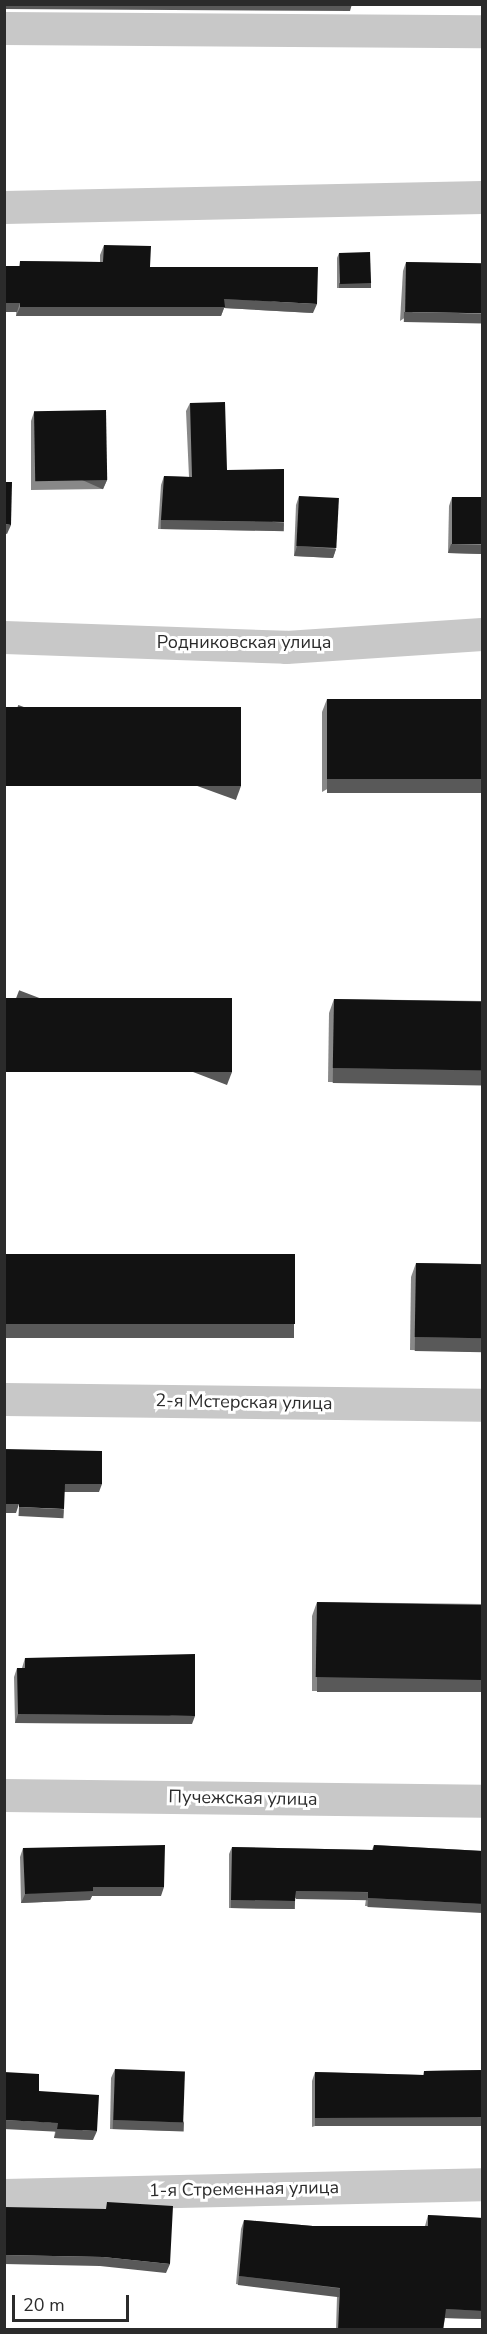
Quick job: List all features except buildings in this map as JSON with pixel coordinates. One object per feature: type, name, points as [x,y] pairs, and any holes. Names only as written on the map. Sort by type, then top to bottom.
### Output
[{"type":"street","points":[[4,27],[483,31]]},
{"type":"street","points":[[4,207],[483,197]]},
{"type":"street","name":"Родниковская улица","points":[[4,637],[286,647],[483,634]]},
{"type":"street","name":"2-я Мстерская улица","points":[[4,1399],[483,1405]]},
{"type":"street","name":"Пучежская улица","points":[[4,1795],[483,1801]]},
{"type":"street","name":"1-я Стременная улица","points":[[4,2195],[483,2184]]}]
